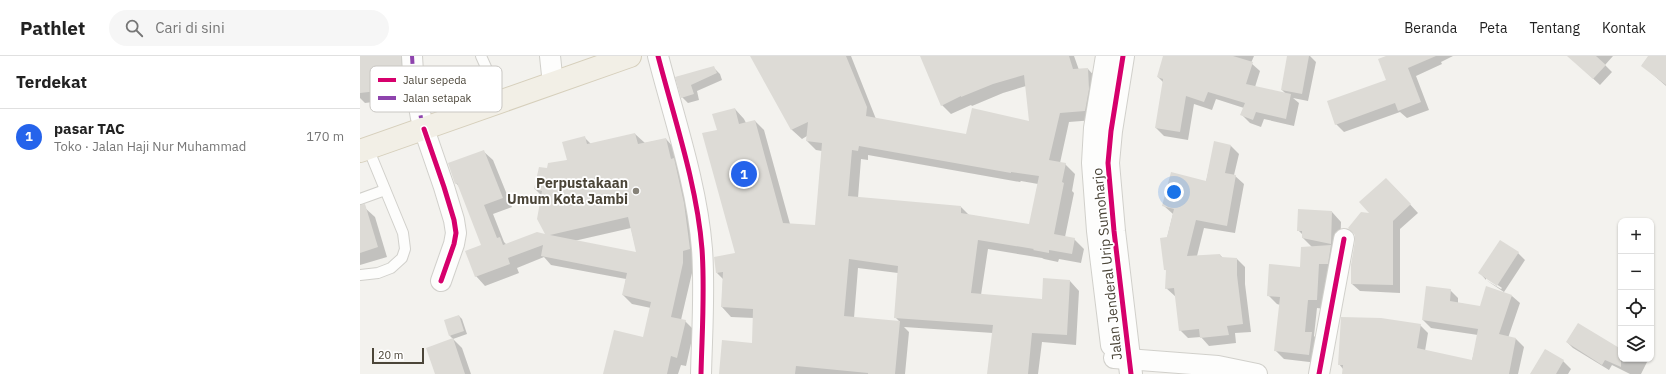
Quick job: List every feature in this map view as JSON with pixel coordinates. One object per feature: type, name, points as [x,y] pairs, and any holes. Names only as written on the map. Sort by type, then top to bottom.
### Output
[{"type":"main road","points":[[502,90],[551,66],[604,56]]},
{"type":"main road","points":[[502,97],[630,56]]},
{"type":"main road","points":[[363,146],[449,112]]},
{"type":"main road","points":[[422,123],[456,112]]},
{"type":"street","points":[[412,56],[413,66]]},
{"type":"street","points":[[658,56],[692,184],[702,248],[703,306],[701,374]]},
{"type":"street","name":"Jalan Jenderal Urip Sumoharjo","points":[[1107,56],[1095,128],[1093,163],[1098,231],[1122,366]]},
{"type":"street","name":"Jalan Jenderal Urip Sumoharjo","points":[[1122,366],[1114,231],[1108,163],[1112,123],[1124,56]]},
{"type":"street","points":[[420,112],[422,123],[454,220],[456,233],[454,244],[440,281]]},
{"type":"street","points":[[1319,374],[1344,239]]},
{"type":"street","points":[[1122,366],[1218,366],[1257,374]]},
{"type":"lane","points":[[481,56],[485,66]]},
{"type":"lane","points":[[360,275],[378,273],[391,268],[404,254],[405,249],[403,233],[385,190],[363,146]]},
{"type":"lane","points":[[360,199],[385,190]]},
{"type":"building","points":[[360,56],[401,56],[402,66],[370,66],[370,92],[360,93]]},
{"type":"building","points":[[750,56],[846,56],[867,107],[866,116],[966,134],[972,108],[1029,121],[1024,75],[993,84],[961,96],[941,106],[920,56],[1069,56],[1073,69],[1088,68],[1089,89],[1085,111],[1060,113],[1049,160],[1066,163],[1062,182],[1064,183],[1054,234],[1075,238],[1072,254],[1049,250],[1049,253],[1033,250],[1034,249],[978,240],[971,293],[1042,299],[1043,278],[1070,280],[1067,335],[1032,333],[1028,374],[987,374],[993,325],[894,318],[898,266],[849,259],[844,316],[900,321],[895,374],[868,374],[796,366],[795,374],[719,374],[722,340],[752,343],[753,309],[721,307],[723,272],[716,273],[714,257],[735,253],[702,133],[717,130],[712,114],[735,108],[739,124],[755,120],[783,223],[815,225],[822,143],[806,141],[808,122],[791,130]],"holes":[[[859,146],[1011,173],[1039,176],[1029,224],[961,213],[961,206],[848,196],[852,150],[858,151]]]},
{"type":"building","points":[[1163,56],[1233,56],[1253,62],[1246,84],[1291,94],[1286,119],[1256,112],[1253,120],[1240,115],[1245,103],[1208,92],[1204,102],[1186,96],[1180,132],[1155,128],[1163,79],[1157,77]]},
{"type":"building","points":[[1287,56],[1309,56],[1302,94],[1281,90]]},
{"type":"building","points":[[1386,56],[1436,56],[1408,68],[1421,102],[1398,111],[1395,103],[1335,125],[1327,101],[1386,80],[1378,59]]},
{"type":"building","points":[[1567,56],[1596,56],[1606,65],[1593,79]]},
{"type":"building","points":[[1648,56],[1666,56],[1666,85],[1641,66]]},
{"type":"building","points":[[714,66],[717,73],[691,85],[694,94],[681,98],[675,77]]},
{"type":"building","points":[[635,133],[638,144],[666,138],[671,159],[674,158],[684,203],[690,249],[683,251],[683,263],[671,317],[686,320],[677,358],[671,356],[667,374],[603,374],[614,330],[643,337],[651,302],[622,295],[627,273],[541,256],[543,245],[508,258],[510,264],[475,277],[465,251],[481,245],[457,183],[455,184],[448,163],[484,150],[503,198],[484,205],[497,238],[500,237],[503,245],[537,232],[545,234],[537,219],[542,191],[534,189],[539,167],[547,168],[548,163],[567,160],[562,142],[585,136],[587,144]],"holes":[[[628,217],[636,252],[550,235]]]},
{"type":"building","points":[[1214,141],[1231,145],[1225,173],[1236,175],[1227,226],[1196,220],[1187,256],[1220,254],[1221,257],[1237,258],[1237,275],[1243,324],[1227,326],[1229,335],[1200,338],[1199,329],[1179,331],[1174,288],[1165,289],[1166,270],[1164,270],[1160,238],[1167,237],[1174,209],[1162,206],[1171,172],[1206,181]]},
{"type":"building","points":[[1386,178],[1411,204],[1393,221],[1393,285],[1351,284],[1351,265],[1355,235],[1348,228],[1361,212],[1369,213],[1359,202]]},
{"type":"building","points":[[365,204],[378,247],[360,253],[360,205]]},
{"type":"building","points":[[1298,209],[1332,211],[1331,244],[1302,238],[1302,231],[1297,231]]},
{"type":"building","points":[[1500,240],[1519,252],[1497,286],[1478,273]]},
{"type":"building","points":[[1331,245],[1328,264],[1319,264],[1317,300],[1308,300],[1305,332],[1312,332],[1309,355],[1274,351],[1280,297],[1267,296],[1269,264],[1300,267],[1301,247]]},
{"type":"building","points":[[1426,286],[1451,289],[1450,301],[1480,306],[1486,286],[1512,295],[1499,334],[1516,338],[1509,374],[1342,374],[1343,365],[1338,365],[1341,317],[1381,318],[1421,324],[1417,348],[1472,360],[1478,329],[1422,320]]},
{"type":"building","points":[[459,315],[464,331],[449,336],[444,320]]},
{"type":"building","points":[[1578,323],[1618,347],[1618,362],[1621,362],[1621,367],[1605,360],[1602,365],[1566,342]]},
{"type":"building","points":[[453,338],[465,374],[435,374],[426,348]]},
{"type":"building","points":[[1545,349],[1564,360],[1556,374],[1530,374]]},
{"type":"marked path","points":[[412,56],[413,66]]},
{"type":"marked path","points":[[420,112],[421,118]]},
{"type":"cycle path","points":[[658,56],[690,176],[699,225],[702,249],[703,280],[701,374]]},
{"type":"cycle path","points":[[1123,56],[1111,131],[1108,163],[1114,231],[1131,374]]},
{"type":"cycle path","points":[[424,129],[444,187],[454,220],[456,233],[454,244],[441,281]]},
{"type":"cycle path","points":[[1319,374],[1344,239]]},
{"type":"place","name":"pasar TAC","points":[[744,174]]},
{"type":"place","name":"Perpustakaan Umum Kota Jambi","points":[[636,191]]}]
